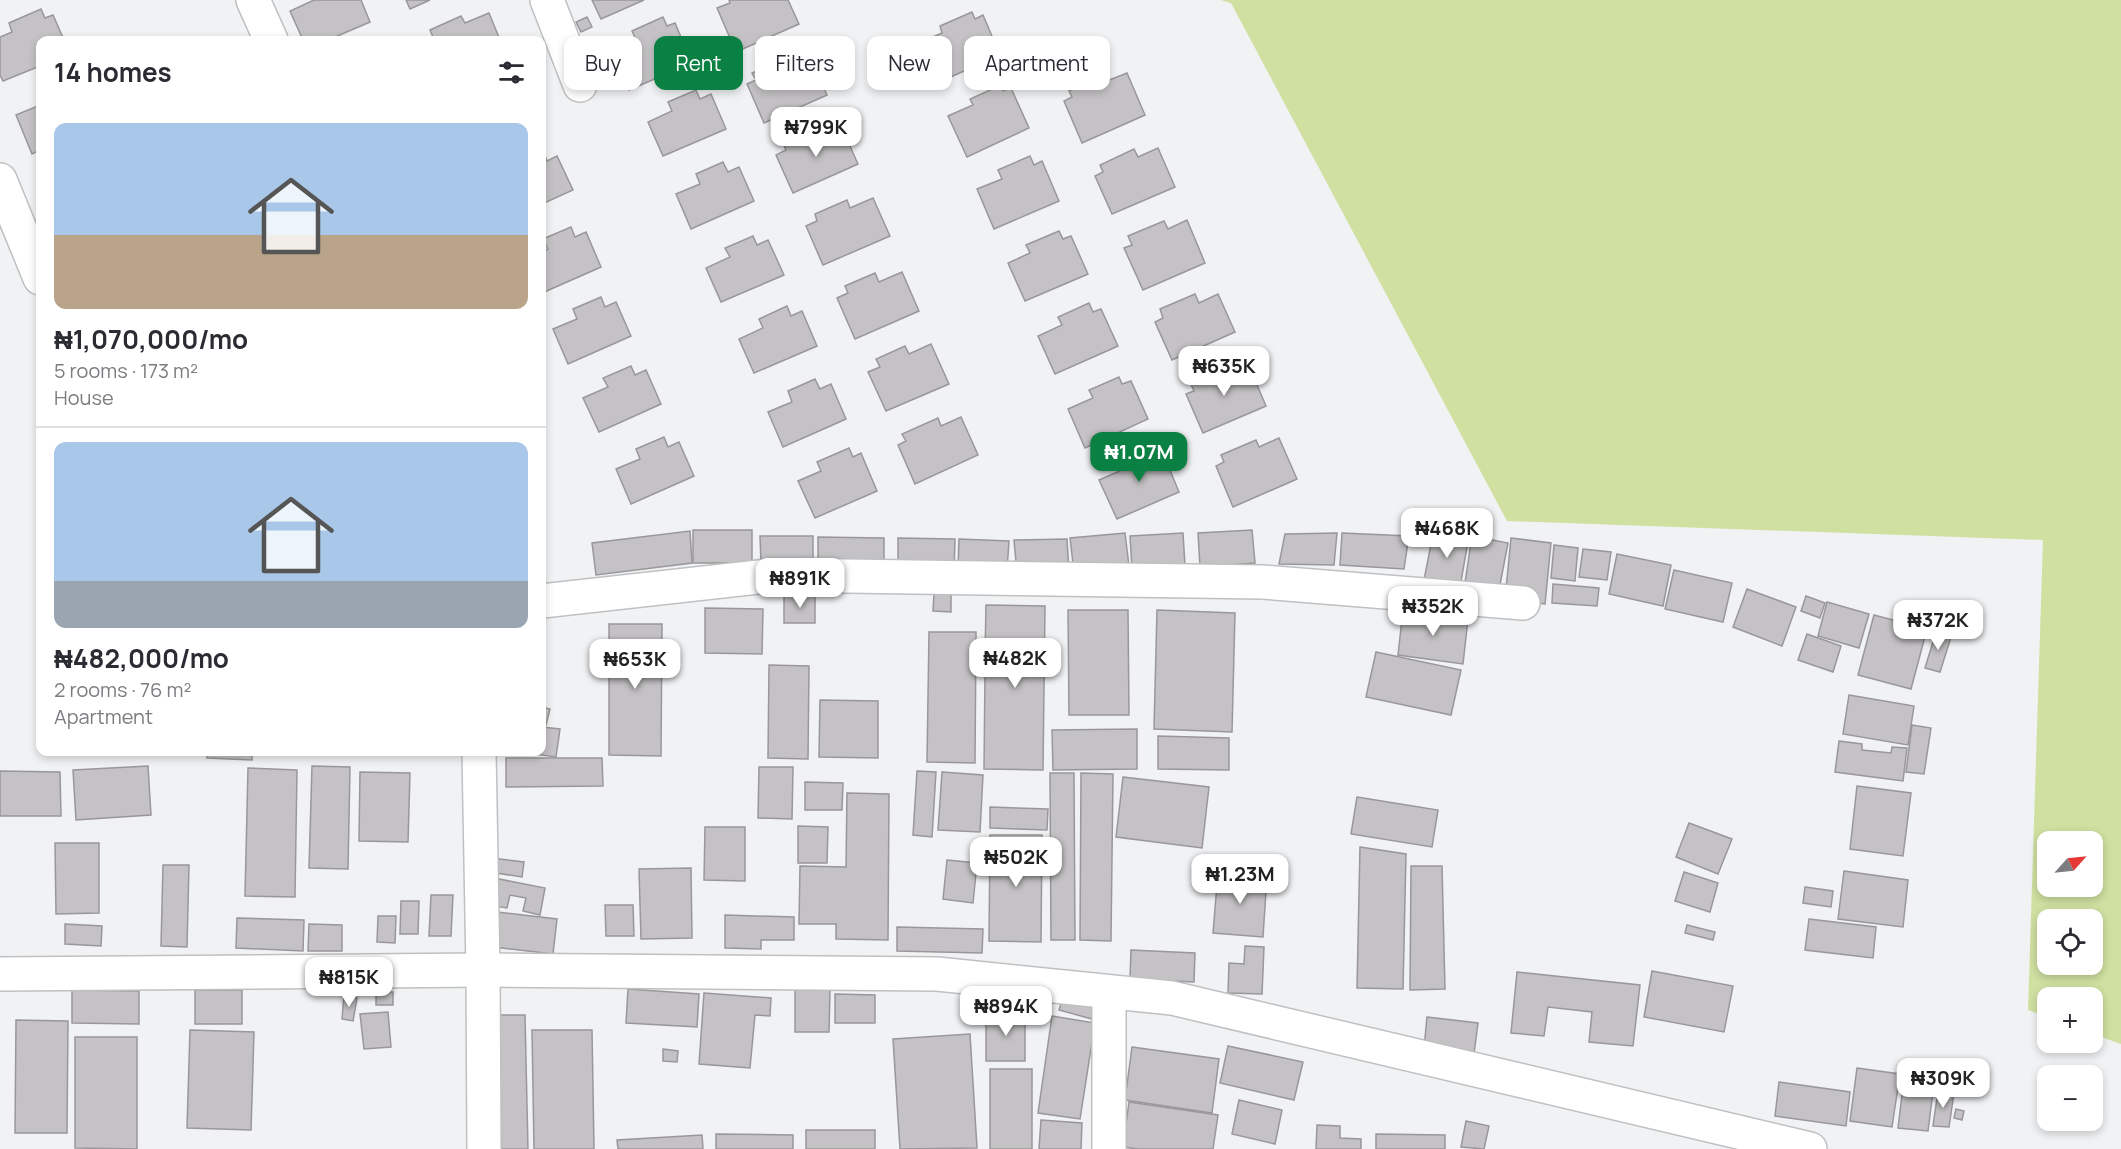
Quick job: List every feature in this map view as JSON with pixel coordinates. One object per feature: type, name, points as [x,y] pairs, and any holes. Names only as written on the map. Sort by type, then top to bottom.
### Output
[{"type":"street","points":[[253,0],[269,36]]},
{"type":"street","points":[[547,0],[564,44]]},
{"type":"street","points":[[0,180],[36,268]]},
{"type":"street","points":[[546,601],[776,575],[1262,582],[1523,603]]},
{"type":"street","points":[[479,756],[484,1149]]},
{"type":"street","points":[[0,974],[483,970],[937,974],[1172,998],[1810,1149]]},
{"type":"street","points":[[1109,992],[1109,1149]]},
{"type":"green space","points":[[1221,0],[2121,0],[2121,1044],[2103,1038],[2103,987],[2037,987],[2037,1013],[2028,1010],[2043,540],[1507,521],[1231,3]]},
{"type":"building","points":[[314,0],[361,0],[370,22],[337,36],[301,36],[290,11]]},
{"type":"building","points":[[406,0],[430,0],[410,9]]},
{"type":"building","points":[[592,0],[644,0],[601,19]]},
{"type":"building","points":[[729,0],[788,0],[799,24],[772,36],[755,36],[755,44],[743,49],[743,36],[729,36],[717,8],[730,3]]},
{"type":"building","points":[[41,9],[45,18],[53,15],[62,36],[36,36],[36,68],[3,81],[0,75],[0,37],[12,32],[9,23]]},
{"type":"building","points":[[972,12],[975,19],[983,15],[992,36],[964,36],[964,71],[952,76],[952,36],[935,36],[942,33],[940,26]]},
{"type":"building","points":[[489,13],[498,36],[433,36],[430,30],[461,16],[465,23]]},
{"type":"building","points":[[587,17],[592,27],[581,32],[576,22]]},
{"type":"building","points":[[663,17],[667,26],[675,23],[681,36],[654,36],[654,79],[642,84],[642,36],[634,36],[632,31]]},
{"type":"building","points":[[1127,73],[1145,115],[1082,143],[1064,101],[1072,97],[1069,91],[1071,90],[1110,90],[1110,80]]},
{"type":"building","points":[[755,80],[755,90],[825,90],[827,95],[764,123],[747,84]]},
{"type":"building","points":[[696,90],[700,99],[711,94],[726,129],[663,156],[648,122],[672,111],[668,102]]},
{"type":"building","points":[[990,90],[1012,90],[1029,128],[967,157],[948,116],[973,105],[970,99]]},
{"type":"building","points":[[36,107],[36,152],[32,154],[16,115]]},
{"type":"building","points":[[841,126],[858,164],[793,193],[776,155],[786,150],[783,143],[816,128],[820,136]]},
{"type":"building","points":[[1158,148],[1175,187],[1112,214],[1095,176],[1103,172],[1100,165],[1134,149],[1138,157]]},
{"type":"building","points":[[557,156],[573,190],[546,202],[546,158],[547,161]]},
{"type":"building","points":[[1030,156],[1034,165],[1042,161],[1059,201],[994,229],[977,189],[1002,179],[998,170]]},
{"type":"building","points":[[723,162],[728,172],[739,167],[754,201],[691,229],[676,194],[700,184],[696,174]]},
{"type":"building","points":[[873,198],[890,236],[823,265],[806,226],[817,221],[815,214],[847,200],[850,208]]},
{"type":"building","points":[[1187,220],[1205,263],[1143,290],[1124,248],[1132,245],[1128,236],[1164,221],[1168,229]]},
{"type":"building","points":[[571,227],[575,237],[586,232],[601,267],[546,291],[546,250],[548,249],[546,238]]},
{"type":"building","points":[[1059,231],[1063,239],[1071,236],[1088,274],[1025,301],[1008,263],[1030,253],[1026,245]]},
{"type":"building","points":[[753,236],[757,245],[768,240],[784,275],[721,302],[706,268],[730,257],[725,248]]},
{"type":"building","points":[[902,272],[919,311],[855,339],[837,298],[848,293],[845,286],[875,273],[879,282]]},
{"type":"building","points":[[1195,294],[1199,303],[1218,294],[1235,332],[1172,360],[1155,322],[1163,318],[1160,309]]},
{"type":"building","points":[[601,297],[605,307],[616,302],[631,336],[568,364],[553,329],[577,319],[573,309]]},
{"type":"building","points":[[1089,303],[1093,312],[1101,309],[1118,346],[1055,374],[1038,336],[1062,325],[1058,317]]},
{"type":"building","points":[[787,306],[791,316],[802,311],[817,346],[754,373],[739,339],[763,328],[759,319]]},
{"type":"building","points":[[931,344],[949,384],[886,411],[868,372],[880,367],[876,359],[905,346],[909,354]]},
{"type":"building","points":[[631,366],[635,375],[646,370],[661,404],[599,432],[583,398],[608,387],[603,378]]},
{"type":"building","points":[[1249,366],[1266,406],[1203,433],[1186,394],[1194,391],[1190,382],[1225,367],[1229,375]]},
{"type":"building","points":[[1119,377],[1122,384],[1131,381],[1148,419],[1085,448],[1068,409],[1093,398],[1089,390]]},
{"type":"building","points":[[815,379],[820,389],[831,384],[846,419],[783,447],[768,412],[792,402],[788,391]]},
{"type":"building","points":[[961,417],[978,455],[915,484],[898,445],[906,441],[902,434],[938,418],[941,426]]},
{"type":"building","points":[[664,437],[668,447],[679,442],[694,476],[631,504],[616,469],[640,459],[636,449]]},
{"type":"building","points":[[1279,438],[1297,479],[1233,507],[1216,466],[1224,462],[1221,455],[1256,440],[1259,447]]},
{"type":"building","points":[[849,448],[853,457],[861,453],[877,491],[815,518],[798,481],[821,471],[817,462]]},
{"type":"building","points":[[1151,448],[1154,456],[1163,453],[1179,492],[1117,519],[1099,480],[1122,470],[1119,462]]},
{"type":"building","points":[[693,530],[752,530],[752,563],[693,563]]},
{"type":"building","points":[[1252,530],[1255,563],[1200,567],[1198,533]]},
{"type":"building","points":[[690,531],[692,563],[596,575],[592,543]]},
{"type":"building","points":[[1125,533],[1129,566],[1074,572],[1070,538]]},
{"type":"building","points":[[1183,533],[1185,566],[1132,568],[1130,536]]},
{"type":"building","points":[[1337,533],[1334,565],[1279,564],[1285,534]]},
{"type":"building","points":[[1342,533],[1409,536],[1404,569],[1340,565]]},
{"type":"building","points":[[1433,534],[1469,536],[1460,587],[1424,580]]},
{"type":"building","points":[[760,536],[813,536],[813,564],[761,564]]},
{"type":"building","points":[[1472,536],[1508,543],[1499,590],[1465,583]]},
{"type":"building","points":[[818,537],[884,538],[884,564],[818,563]]},
{"type":"building","points":[[898,538],[955,539],[954,571],[898,569]]},
{"type":"building","points":[[1511,538],[1551,543],[1545,604],[1505,599]]},
{"type":"building","points":[[959,539],[1009,541],[1007,570],[958,568]]},
{"type":"building","points":[[1067,539],[1069,571],[1017,573],[1014,540]]},
{"type":"building","points":[[1554,545],[1578,548],[1575,581],[1551,578]]},
{"type":"building","points":[[1583,549],[1611,552],[1607,580],[1579,577]]},
{"type":"building","points":[[1617,554],[1671,565],[1663,606],[1609,594]]},
{"type":"building","points":[[1674,570],[1732,583],[1723,622],[1665,609]]},
{"type":"building","points":[[1553,584],[1599,588],[1597,606],[1552,603]]},
{"type":"building","points":[[1747,589],[1796,607],[1782,646],[1733,627]]},
{"type":"building","points":[[934,593],[951,593],[951,612],[933,611]]},
{"type":"building","points":[[784,595],[815,595],[815,623],[784,623]]},
{"type":"building","points":[[1806,596],[1825,603],[1820,618],[1801,611]]},
{"type":"building","points":[[1827,602],[1869,614],[1859,648],[1818,636]]},
{"type":"building","points":[[986,605],[1045,606],[1043,770],[984,769],[985,673],[1014,673],[1014,657],[985,656]]},
{"type":"building","points":[[705,608],[763,609],[762,654],[705,653]]},
{"type":"building","points":[[1068,610],[1128,610],[1129,715],[1069,715]]},
{"type":"building","points":[[1157,610],[1235,613],[1232,732],[1154,729]]},
{"type":"building","points":[[1403,610],[1468,619],[1463,664],[1398,655]]},
{"type":"building","points":[[1874,615],[1927,629],[1911,689],[1858,675]]},
{"type":"building","points":[[609,624],[662,624],[661,756],[609,755]]},
{"type":"building","points":[[1937,629],[1952,634],[1940,672],[1925,668]]},
{"type":"building","points":[[929,632],[976,632],[975,763],[927,762]]},
{"type":"building","points":[[1807,634],[1841,646],[1833,672],[1798,660]]},
{"type":"building","points":[[1376,652],[1461,670],[1451,715],[1366,697]]},
{"type":"building","points":[[769,665],[809,666],[808,759],[768,758]]},
{"type":"building","points":[[1849,695],[1914,706],[1908,745],[1843,734]]},
{"type":"building","points":[[820,700],[878,701],[878,758],[819,757]]},
{"type":"building","points":[[546,708],[550,709],[546,725]]},
{"type":"building","points":[[1912,725],[1931,728],[1924,774],[1906,772]]},
{"type":"building","points":[[546,727],[560,729],[556,757],[546,756]]},
{"type":"building","points":[[1137,729],[1137,769],[1053,770],[1052,730]]},
{"type":"building","points":[[1158,736],[1229,738],[1229,770],[1158,769]]},
{"type":"building","points":[[1839,741],[1862,744],[1862,750],[1891,753],[1892,747],[1907,748],[1903,781],[1835,772]]},
{"type":"building","points":[[207,756],[252,756],[252,760],[207,758]]},
{"type":"building","points":[[506,758],[602,758],[603,786],[506,787]]},
{"type":"building","points":[[148,766],[151,815],[76,820],[73,770]]},
{"type":"building","points":[[312,766],[350,767],[348,869],[309,868]]},
{"type":"building","points":[[759,767],[793,767],[792,819],[758,818]]},
{"type":"building","points":[[248,768],[297,770],[295,897],[245,896]]},
{"type":"building","points":[[0,771],[60,772],[61,816],[0,816]]},
{"type":"building","points":[[917,771],[936,772],[932,837],[913,835]]},
{"type":"building","points":[[360,772],[410,773],[408,842],[359,841]]},
{"type":"building","points":[[942,772],[983,775],[980,832],[938,830]]},
{"type":"building","points":[[1050,773],[1074,773],[1075,940],[1051,940]]},
{"type":"building","points":[[1081,773],[1113,774],[1111,941],[1080,940]]},
{"type":"building","points":[[1123,777],[1209,787],[1202,848],[1116,837]]},
{"type":"building","points":[[805,782],[843,783],[842,810],[805,810]]},
{"type":"building","points":[[1857,786],[1911,793],[1903,856],[1850,849]]},
{"type":"building","points":[[847,793],[889,794],[888,940],[836,939],[836,924],[799,924],[800,866],[846,867]]},
{"type":"building","points":[[1357,797],[1438,810],[1432,847],[1351,834]]},
{"type":"building","points":[[990,807],[1048,809],[1047,830],[990,828]]},
{"type":"building","points":[[1689,823],[1732,839],[1718,874],[1676,857]]},
{"type":"building","points":[[798,826],[828,827],[827,863],[798,863]]},
{"type":"building","points":[[705,827],[745,827],[745,881],[704,880]]},
{"type":"building","points":[[990,835],[1042,835],[1041,942],[989,941]]},
{"type":"building","points":[[55,843],[99,843],[99,913],[56,914]]},
{"type":"building","points":[[1360,847],[1406,854],[1403,989],[1357,988]]},
{"type":"building","points":[[492,858],[524,862],[522,877],[490,872]]},
{"type":"building","points":[[947,860],[977,863],[973,903],[943,899]]},
{"type":"building","points":[[163,865],[189,865],[187,947],[161,946]]},
{"type":"building","points":[[1411,866],[1442,866],[1445,989],[1410,990]]},
{"type":"building","points":[[691,868],[692,938],[641,939],[639,869]]},
{"type":"building","points":[[1844,871],[1908,880],[1903,927],[1838,919]]},
{"type":"building","points":[[1218,872],[1267,876],[1263,937],[1213,933]]},
{"type":"building","points":[[1684,872],[1718,883],[1710,912],[1675,901]]},
{"type":"building","points":[[494,878],[545,888],[540,915],[523,911],[526,898],[510,895],[507,908],[489,905]]},
{"type":"building","points":[[1805,887],[1833,891],[1831,907],[1803,903]]},
{"type":"building","points":[[431,895],[453,895],[451,936],[429,936]]},
{"type":"building","points":[[401,901],[419,901],[418,934],[400,934]]},
{"type":"building","points":[[605,905],[633,905],[634,936],[606,936]]},
{"type":"building","points":[[497,912],[557,919],[553,954],[493,947]]},
{"type":"building","points":[[725,915],[794,917],[794,940],[761,940],[761,949],[725,948]]},
{"type":"building","points":[[378,916],[396,916],[395,943],[377,942]]},
{"type":"building","points":[[237,918],[304,920],[303,951],[236,948]]},
{"type":"building","points":[[1809,919],[1876,927],[1873,958],[1805,950]]},
{"type":"building","points":[[65,924],[102,926],[101,946],[65,944]]},
{"type":"building","points":[[309,924],[342,925],[342,951],[308,951]]},
{"type":"building","points":[[1687,925],[1715,932],[1713,940],[1685,933]]},
{"type":"building","points":[[897,927],[983,929],[982,953],[897,951]]},
{"type":"building","points":[[1245,946],[1264,947],[1262,994],[1228,993],[1229,963],[1244,964]]},
{"type":"building","points":[[1131,950],[1195,953],[1194,982],[1130,979]]},
{"type":"building","points":[[1652,971],[1733,986],[1724,1032],[1644,1017]]},
{"type":"building","points":[[1517,972],[1640,985],[1633,1046],[1589,1042],[1592,1012],[1548,1007],[1544,1036],[1511,1033]]},
{"type":"building","points":[[628,989],[699,994],[697,1027],[626,1023]]},
{"type":"building","points":[[795,989],[830,990],[829,1032],[795,1032]]},
{"type":"building","points":[[72,990],[139,991],[139,1024],[72,1023]]},
{"type":"building","points":[[195,990],[242,990],[242,1024],[195,1024]]},
{"type":"building","points":[[376,992],[393,992],[393,1005],[376,1005]]},
{"type":"building","points":[[704,993],[771,998],[770,1016],[755,1015],[750,1068],[699,1064]]},
{"type":"building","points":[[1064,993],[1096,1002],[1092,1019],[1059,1010]]},
{"type":"building","points":[[835,994],[875,995],[875,1023],[835,1023]]},
{"type":"building","points":[[344,996],[357,998],[353,1021],[342,1019]]},
{"type":"building","points":[[388,1012],[391,1047],[364,1049],[360,1014]]},
{"type":"building","points":[[986,1012],[1025,1012],[1025,1061],[986,1061]]},
{"type":"building","points":[[492,1015],[525,1015],[528,1149],[496,1149]]},
{"type":"building","points":[[1052,1016],[1095,1023],[1080,1119],[1038,1113]]},
{"type":"building","points":[[1427,1017],[1478,1023],[1474,1054],[1424,1048]]},
{"type":"building","points":[[16,1020],[68,1021],[67,1133],[15,1133]]},
{"type":"building","points":[[190,1030],[254,1032],[251,1130],[187,1128]]},
{"type":"building","points":[[532,1030],[592,1030],[594,1149],[534,1149]]},
{"type":"building","points":[[970,1034],[977,1148],[900,1149],[893,1039]]},
{"type":"building","points":[[75,1037],[137,1037],[137,1149],[75,1148]]},
{"type":"building","points":[[1228,1046],[1303,1062],[1294,1100],[1220,1083]]},
{"type":"building","points":[[1132,1047],[1219,1059],[1212,1113],[1125,1100]]},
{"type":"building","points":[[663,1049],[678,1051],[677,1062],[663,1061]]},
{"type":"building","points":[[1857,1068],[1900,1074],[1892,1127],[1850,1121]]},
{"type":"building","points":[[990,1069],[1032,1069],[1032,1149],[990,1149]]},
{"type":"building","points":[[1905,1070],[1935,1075],[1928,1131],[1898,1128]]},
{"type":"building","points":[[1779,1082],[1850,1092],[1846,1126],[1775,1116]]},
{"type":"building","points":[[1938,1091],[1954,1093],[1949,1127],[1933,1126]]},
{"type":"building","points":[[1239,1100],[1282,1110],[1275,1144],[1232,1134]]},
{"type":"building","points":[[1129,1102],[1218,1115],[1213,1149],[1123,1147]]},
{"type":"building","points":[[1956,1109],[1964,1111],[1962,1120],[1954,1118]]},
{"type":"building","points":[[1041,1120],[1082,1123],[1081,1149],[1039,1149]]},
{"type":"building","points":[[1466,1121],[1489,1126],[1484,1149],[1461,1147]]},
{"type":"building","points":[[1317,1125],[1340,1126],[1340,1138],[1361,1139],[1361,1149],[1316,1149]]},
{"type":"building","points":[[806,1130],[875,1130],[875,1149],[806,1149]]},
{"type":"building","points":[[716,1134],[793,1135],[793,1149],[716,1149]]},
{"type":"building","points":[[1376,1134],[1445,1135],[1445,1149],[1376,1149]]},
{"type":"building","points":[[702,1135],[703,1149],[618,1149],[617,1140]]}]
